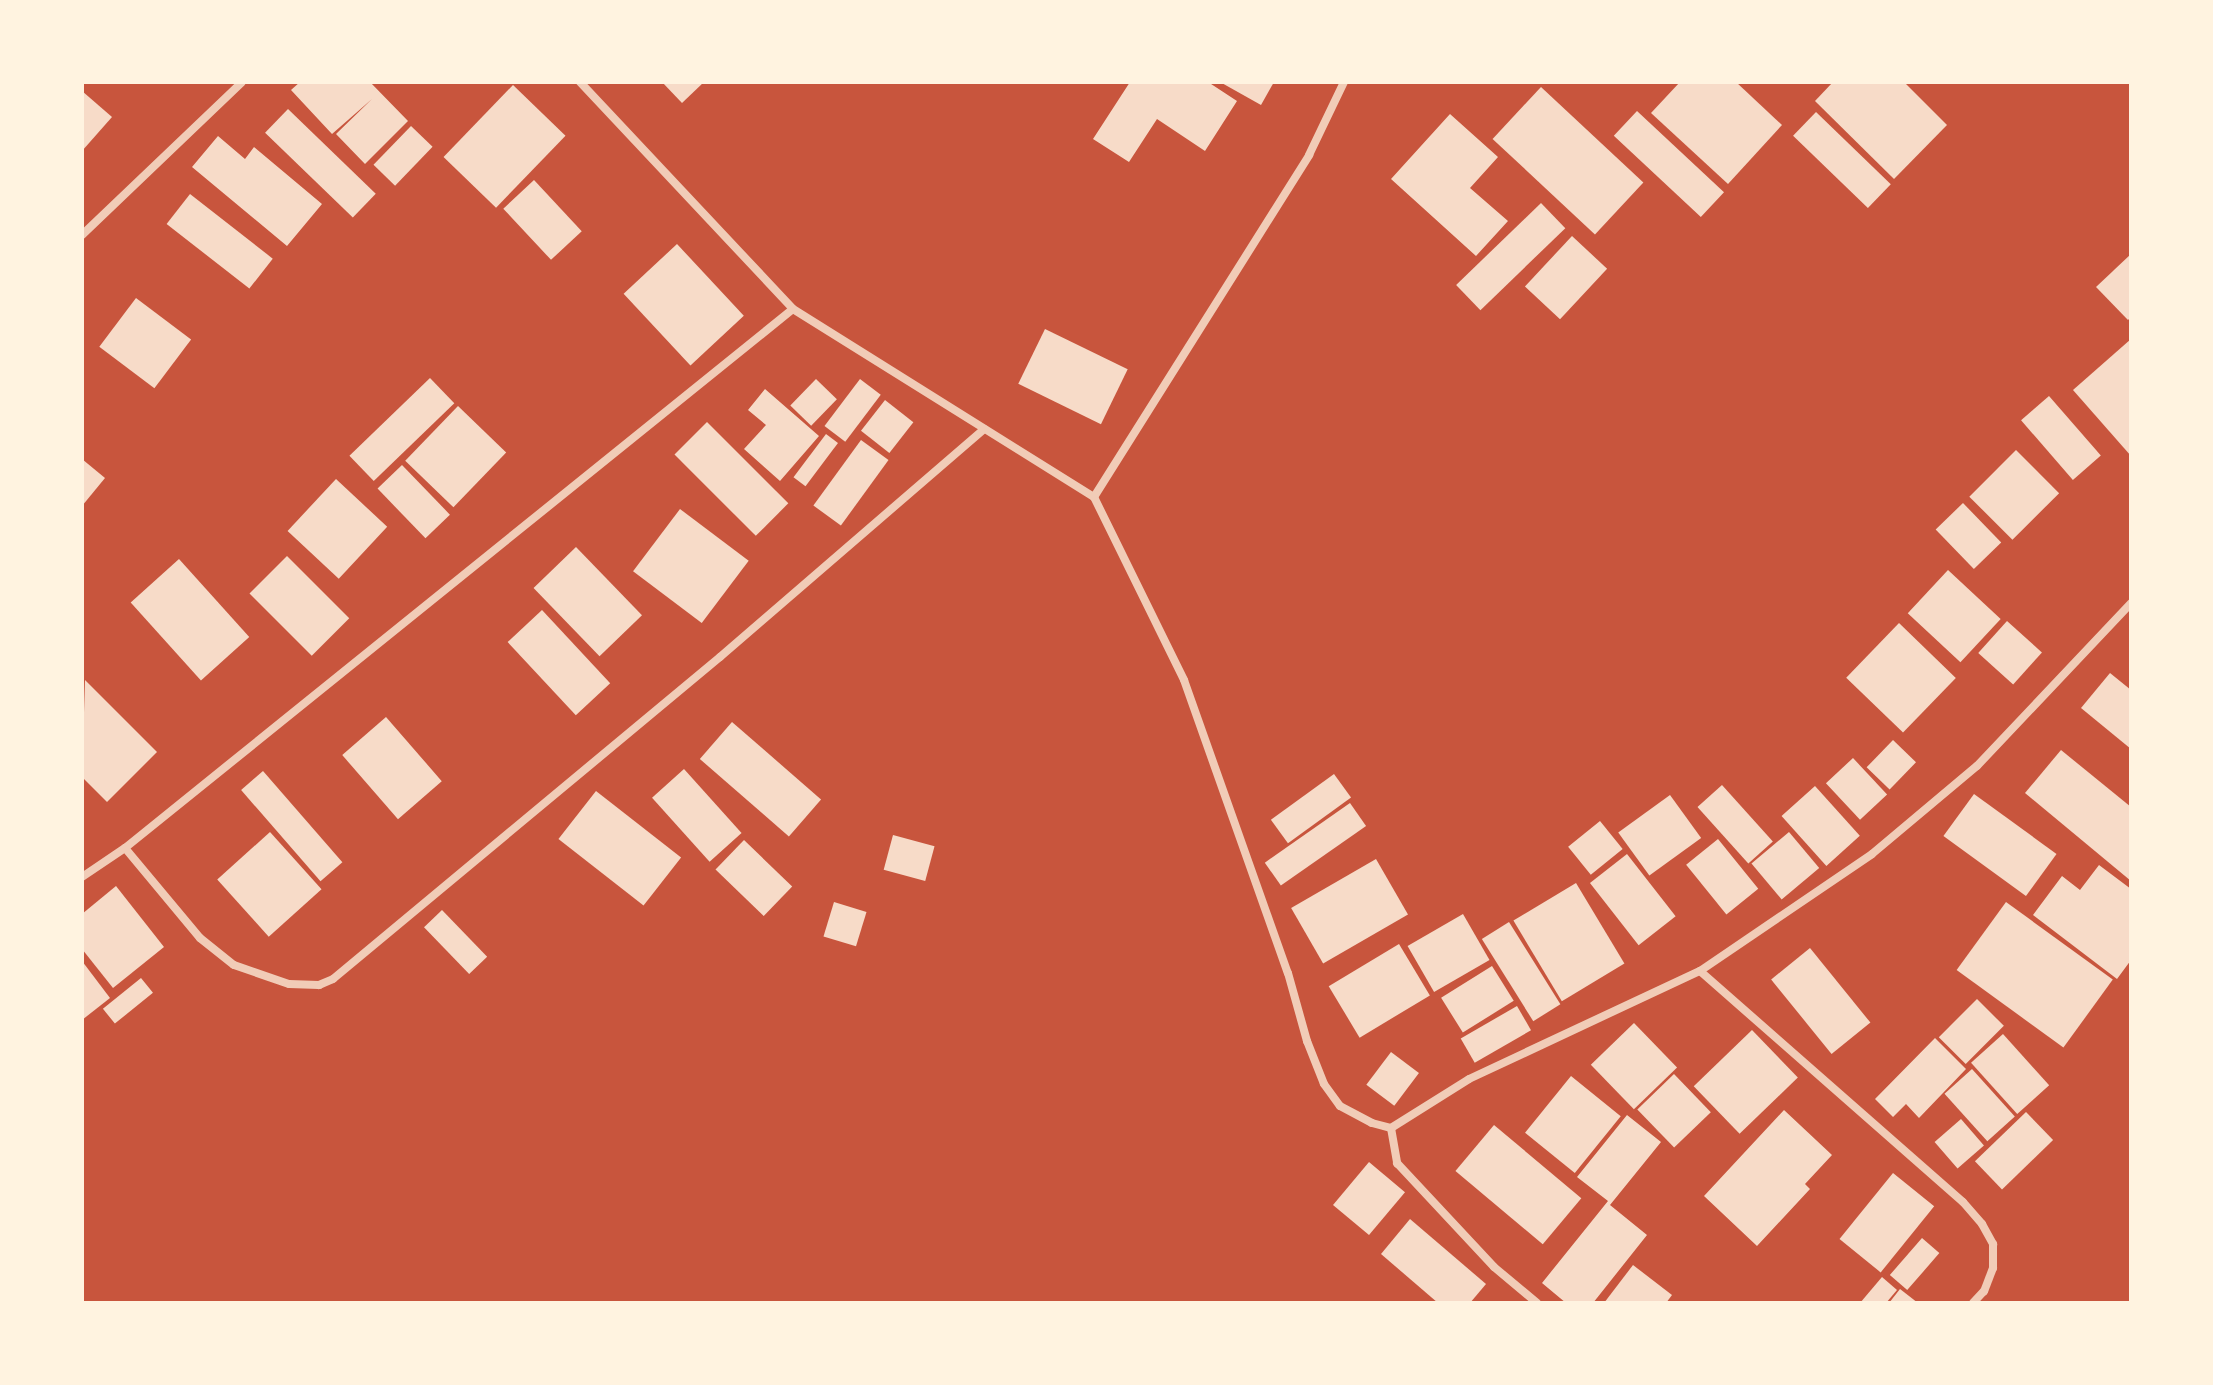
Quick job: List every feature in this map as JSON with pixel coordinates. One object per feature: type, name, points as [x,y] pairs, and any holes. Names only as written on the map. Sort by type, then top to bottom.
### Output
[{"type":"street","points":[[82,235],[242,82]]},
{"type":"street","points":[[580,82],[793,309],[1094,497],[1184,680],[1324,1084],[1340,1106],[1356,1117],[1391,1128],[1469,1079],[1700,971],[1872,854],[1977,766],[2131,603]]},
{"type":"street","points":[[1094,497],[1309,155],[1344,82]]},
{"type":"street","points":[[82,877],[125,848],[793,309]]},
{"type":"street","points":[[125,848],[200,938],[234,965],[289,984],[319,985],[333,979],[720,657],[984,429]]},
{"type":"street","points":[[1700,971],[1963,1202],[1982,1224],[1993,1244],[1993,1268],[1984,1291],[1973,1303]]},
{"type":"street","points":[[1391,1128],[1397,1163],[1494,1267],[1537,1303]]},
{"type":"building","points":[[300,82],[370,82],[408,121],[365,164],[336,134],[372,99],[332,134],[291,90]]},
{"type":"building","points":[[662,82],[704,82],[682,103]]},
{"type":"building","points":[[1130,82],[1208,82],[1237,101],[1205,151],[1157,119],[1129,162],[1093,139]]},
{"type":"building","points":[[1220,82],[1274,82],[1261,105]]},
{"type":"building","points":[[1680,82],[1736,82],[1782,125],[1728,184],[1651,113]]},
{"type":"building","points":[[1833,82],[1904,82],[1947,125],[1894,179],[1815,101]]},
{"type":"building","points":[[513,85],[566,136],[496,208],[444,157]]},
{"type":"building","points":[[1541,87],[1643,182],[1595,234],[1493,139]]},
{"type":"building","points":[[82,91],[112,117],[82,151]]},
{"type":"building","points":[[288,109],[376,194],[353,217],[265,133]]},
{"type":"building","points":[[1637,111],[1724,192],[1701,217],[1614,136]]},
{"type":"building","points":[[1816,112],[1891,184],[1868,208],[1793,136]]},
{"type":"building","points":[[1450,114],[1498,157],[1470,188],[1508,221],[1476,256],[1391,179]]},
{"type":"building","points":[[411,126],[433,147],[395,186],[373,165]]},
{"type":"building","points":[[218,136],[245,159],[254,147],[322,204],[287,246],[192,167]]},
{"type":"building","points":[[534,180],[582,231],[551,260],[503,209]]},
{"type":"building","points":[[190,194],[273,259],[249,289],[167,224]]},
{"type":"building","points":[[1541,203],[1565,228],[1480,310],[1456,285]]},
{"type":"building","points":[[1572,236],[1607,269],[1560,319],[1525,286]]},
{"type":"building","points":[[677,244],[744,316],[690,365],[624,294]]},
{"type":"building","points":[[2131,254],[2131,317],[2128,320],[2096,287]]},
{"type":"building","points":[[136,298],[191,340],[154,388],[99,347]]},
{"type":"building","points":[[1045,329],[1128,369],[1101,424],[1018,384]]},
{"type":"building","points":[[2131,339],[2131,456],[2073,390]]},
{"type":"building","points":[[430,378],[454,403],[374,481],[349,456]]},
{"type":"building","points":[[816,379],[837,399],[811,426],[790,406]]},
{"type":"building","points":[[860,379],[881,395],[845,442],[824,426]]},
{"type":"building","points":[[765,389],[819,436],[780,481],[744,449],[766,425],[748,410]]},
{"type":"building","points":[[2049,396],[2101,456],[2073,480],[2021,420]]},
{"type":"building","points":[[885,400],[913,422],[889,453],[861,431]]},
{"type":"building","points":[[458,406],[506,453],[453,507],[405,461]]},
{"type":"building","points":[[707,422],[788,503],[756,536],[674,455]]},
{"type":"building","points":[[826,434],[838,443],[805,486],[794,477]]},
{"type":"building","points":[[861,440],[889,460],[841,526],[813,506]]},
{"type":"building","points":[[2016,450],[2059,493],[2012,540],[1969,497]]},
{"type":"building","points":[[82,459],[105,478],[82,506]]},
{"type":"building","points":[[402,465],[450,515],[425,538],[378,489]]},
{"type":"building","points":[[336,479],[387,527],[339,579],[288,531]]},
{"type":"building","points":[[1963,503],[2001,543],[1974,569],[1936,529]]},
{"type":"building","points":[[680,509],[749,561],[702,623],[633,571]]},
{"type":"building","points":[[576,547],[642,615],[600,656],[534,588]]},
{"type":"building","points":[[287,556],[349,618],[312,656],[250,593]]},
{"type":"building","points":[[179,559],[249,637],[201,681],[131,602]]},
{"type":"building","points":[[1948,570],[2001,619],[1960,662],[1908,613]]},
{"type":"building","points":[[542,610],[610,683],[576,715],[508,642]]},
{"type":"building","points":[[2007,621],[2042,652],[2013,684],[1978,653]]},
{"type":"building","points":[[1899,623],[1956,678],[1903,733],[1846,678]]},
{"type":"building","points":[[2110,673],[2131,690],[2131,749],[2081,708]]},
{"type":"building","points":[[85,680],[157,752],[107,802],[82,777]]},
{"type":"building","points":[[386,717],[442,781],[398,819],[342,755]]},
{"type":"building","points":[[732,722],[821,799],[789,836],[700,759]]},
{"type":"building","points":[[1893,740],[1916,762],[1890,790],[1867,767]]},
{"type":"building","points":[[2061,750],[2131,807],[2131,881],[2025,793]]},
{"type":"building","points":[[1853,758],[1887,795],[1860,820],[1826,783]]},
{"type":"building","points":[[684,769],[742,833],[710,862],[652,798]]},
{"type":"building","points":[[263,771],[342,862],[320,881],[241,790]]},
{"type":"building","points":[[1334,774],[1351,797],[1288,843],[1271,820]]},
{"type":"building","points":[[1722,785],[1773,841],[1748,864],[1697,807]]},
{"type":"building","points":[[1815,786],[1860,836],[1826,866],[1782,816]]},
{"type":"building","points":[[596,791],[681,857],[644,906],[558,839]]},
{"type":"building","points":[[1974,794],[2057,854],[2026,896],[1943,836]]},
{"type":"building","points":[[1670,795],[1701,838],[1649,875],[1618,833]]},
{"type":"building","points":[[1350,803],[1366,826],[1281,886],[1265,863]]},
{"type":"building","points":[[1600,821],[1623,849],[1591,875],[1568,847]]},
{"type":"building","points":[[270,832],[322,889],[269,937],[217,880]]},
{"type":"building","points":[[1789,832],[1819,868],[1782,900],[1751,863]]},
{"type":"building","points":[[893,835],[935,846],[925,881],[884,870]]},
{"type":"building","points":[[1718,839],[1758,889],[1726,915],[1686,865]]},
{"type":"building","points":[[744,840],[792,887],[764,916],[716,869]]},
{"type":"building","points":[[1627,854],[1676,916],[1639,945],[1590,883]]},
{"type":"building","points":[[1376,859],[1408,914],[1323,963],[1291,908]]},
{"type":"building","points":[[2099,865],[2131,889],[2131,960],[2117,979],[2033,915],[2062,876],[2080,890]]},
{"type":"building","points":[[1576,883],[1624,964],[1562,1001],[1513,921]]},
{"type":"building","points":[[116,886],[164,947],[113,988],[82,949],[82,914]]},
{"type":"building","points":[[834,902],[867,912],[856,946],[823,936]]},
{"type":"building","points":[[2006,902],[2113,980],[2063,1048],[1957,970]]},
{"type":"building","points":[[442,910],[487,957],[469,974],[424,927]]},
{"type":"building","points":[[1463,914],[1490,960],[1434,992],[1408,946]]},
{"type":"building","points":[[1509,922],[1560,1004],[1533,1021],[1482,939]]},
{"type":"building","points":[[1399,944],[1430,995],[1360,1038],[1329,986]]},
{"type":"building","points":[[1810,948],[1870,1023],[1832,1054],[1771,979]]},
{"type":"building","points":[[82,961],[110,998],[82,1020]]},
{"type":"building","points":[[1492,966],[1514,1001],[1463,1033],[1441,998]]},
{"type":"building","points":[[141,978],[153,993],[115,1024],[103,1009]]},
{"type":"building","points":[[1977,999],[2004,1026],[1966,1064],[1939,1037]]},
{"type":"building","points":[[1517,1006],[1531,1030],[1475,1063],[1461,1038]]},
{"type":"building","points":[[1634,1023],[1677,1068],[1634,1109],[1591,1065]]},
{"type":"building","points":[[1752,1030],[1798,1077],[1740,1134],[1694,1086]]},
{"type":"building","points":[[2003,1034],[2049,1085],[2017,1114],[1971,1063]]},
{"type":"building","points":[[1935,1038],[1966,1069],[1919,1118],[1906,1104],[1893,1117],[1875,1099]]},
{"type":"building","points":[[1391,1052],[1419,1073],[1394,1106],[1366,1085]]},
{"type":"building","points":[[1972,1069],[2015,1117],[1987,1141],[1945,1094]]},
{"type":"building","points":[[1674,1074],[1711,1112],[1674,1148],[1637,1109]]},
{"type":"building","points":[[1571,1076],[1621,1116],[1575,1173],[1525,1133]]},
{"type":"building","points":[[1784,1110],[1832,1155],[1805,1184],[1810,1189],[1757,1246],[1704,1196]]},
{"type":"building","points":[[2026,1112],[2053,1140],[2002,1189],[1975,1161]]},
{"type":"building","points":[[1627,1115],[1661,1142],[1610,1205],[1647,1235],[1593,1303],[1566,1303],[1542,1283],[1608,1201],[1577,1177]]},
{"type":"building","points":[[1961,1119],[1984,1145],[1958,1168],[1935,1142]]},
{"type":"building","points":[[1494,1125],[1581,1198],[1543,1244],[1455,1171]]},
{"type":"building","points":[[1369,1162],[1405,1192],[1369,1235],[1333,1205]]},
{"type":"building","points":[[1893,1173],[1934,1206],[1881,1272],[1840,1239]]},
{"type":"building","points":[[1410,1219],[1486,1284],[1470,1303],[1438,1303],[1381,1254]]},
{"type":"building","points":[[1922,1238],[1939,1253],[1907,1290],[1890,1275]]},
{"type":"building","points":[[1633,1265],[1672,1295],[1666,1303],[1604,1303]]},
{"type":"building","points":[[1882,1277],[1897,1290],[1886,1303],[1860,1303]]},
{"type":"building","points":[[1900,1289],[1918,1303],[1889,1303]]}]
